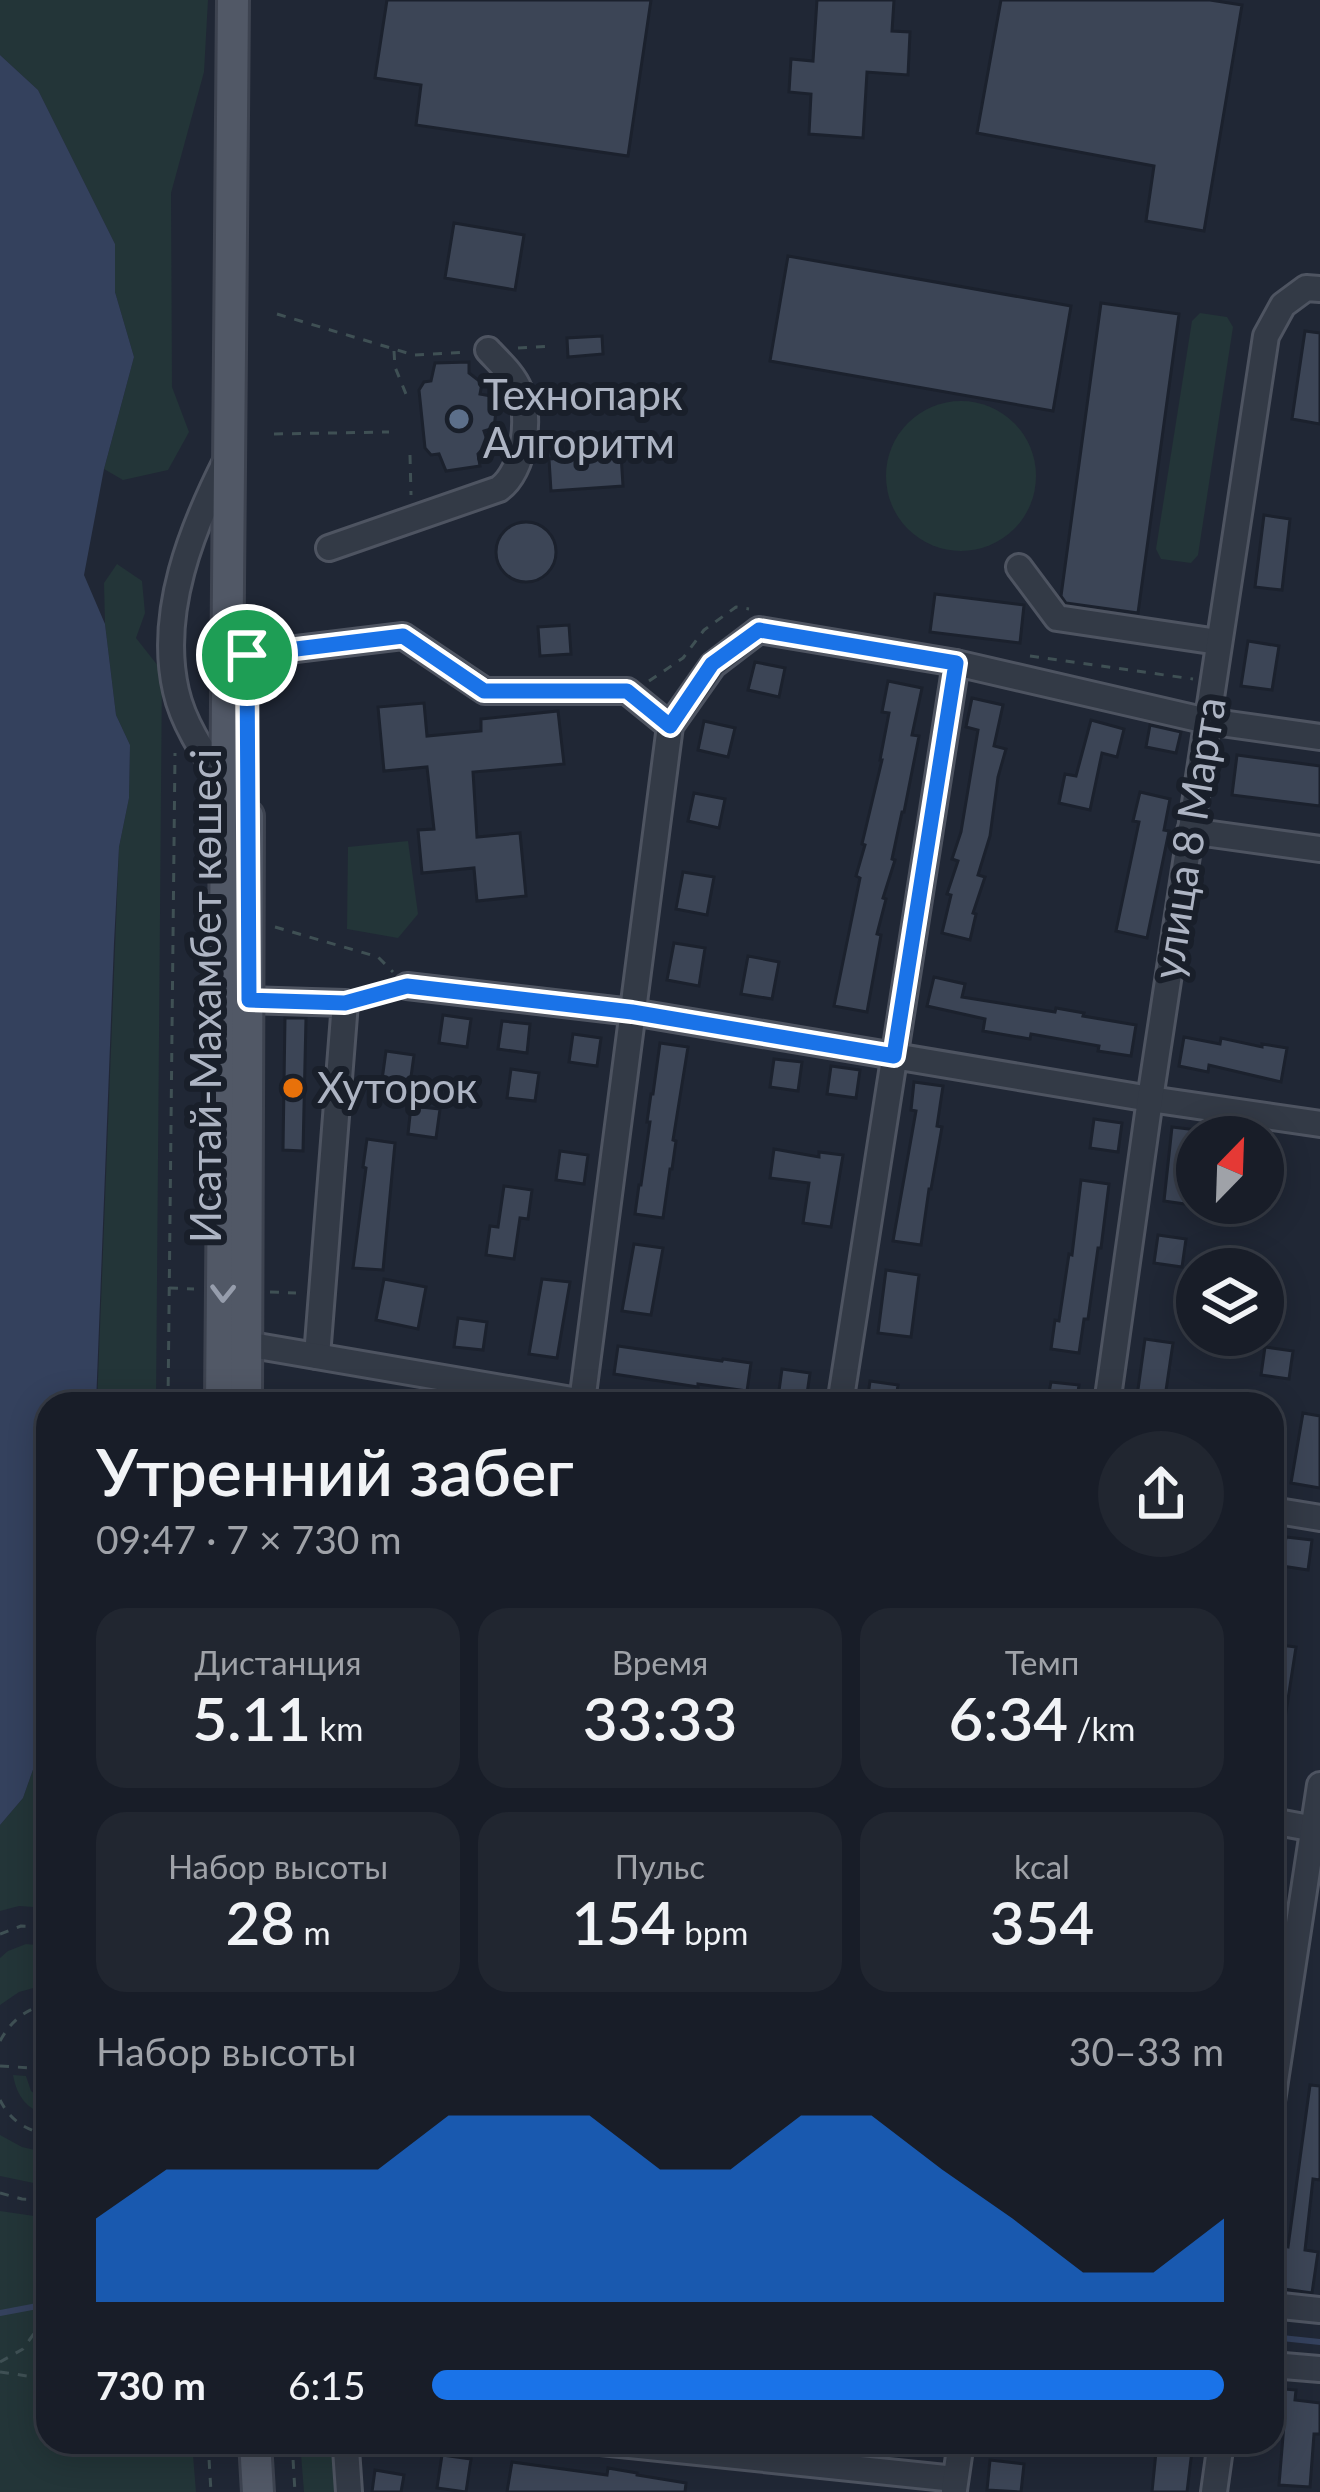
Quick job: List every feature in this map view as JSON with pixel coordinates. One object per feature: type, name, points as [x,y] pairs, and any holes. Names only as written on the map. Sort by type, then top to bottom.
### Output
[{"type":"main road","points":[[233,0],[228,789],[234,1344],[244,1392]]},
{"type":"main road","name":"Исатай-Махамбет көшесі","points":[[234,1344],[249,1000],[248,0]]},
{"type":"main road","points":[[224,1392],[234,1344]]},
{"type":"main road","points":[[256,2454],[258,2492]]},
{"type":"main road","points":[[276,2454],[279,2492]]},
{"type":"street","name":"улица 8 Марта","points":[[1109,1392],[1266,336],[1283,305],[1313,289]]},
{"type":"street","points":[[329,548],[507,483],[521,448],[525,409],[518,385],[488,350]]},
{"type":"street","points":[[228,457],[181,567],[171,635],[176,691],[196,740],[228,789]]},
{"type":"street","points":[[1019,567],[1057,618],[1218,642]]},
{"type":"street","points":[[591,1392],[632,1012],[670,726],[712,664],[759,630],[956,663],[1207,721],[1320,736]]},
{"type":"street","points":[[247,655],[403,636],[484,691],[627,691],[670,726]]},
{"type":"street","points":[[842,1392],[956,663]]},
{"type":"street","points":[[1190,831],[1320,849]]},
{"type":"street","points":[[407,986],[632,1012],[1320,1124]]},
{"type":"street","points":[[249,1000],[345,1003],[317,1356]]},
{"type":"street","points":[[234,1344],[526,1392]]},
{"type":"street","points":[[1284,1512],[1320,1518]]},
{"type":"street","points":[[1284,2030],[1318,1829],[1320,1785]]},
{"type":"street","points":[[1284,1823],[1318,1829]]},
{"type":"street","points":[[1284,2306],[1320,2311]]},
{"type":"street","points":[[1284,2366],[1320,2369]]},
{"type":"street","points":[[347,2454],[349,2492]]},
{"type":"street","points":[[700,2454],[954,2485],[959,2454]]},
{"type":"street","points":[[1214,2492],[1219,2454]]},
{"type":"path","points":[[277,314],[414,355],[553,346]]},
{"type":"path","points":[[394,349],[395,368],[408,400]]},
{"type":"path","points":[[274,434],[389,433]]},
{"type":"path","points":[[410,455],[411,519]]},
{"type":"path","points":[[168,1392],[175,739]]},
{"type":"path","points":[[249,919],[378,958],[407,986]]},
{"type":"path","points":[[345,1003],[407,986]]},
{"type":"path","points":[[0,1934],[21,1926],[36,1927]]},
{"type":"path","points":[[0,2041],[14,2020],[36,2007]]},
{"type":"path","points":[[36,2062],[36,2080]]},
{"type":"path","points":[[0,2066],[34,2068]]},
{"type":"path","points":[[0,2100],[19,2124],[36,2132]]},
{"type":"path","points":[[0,2193],[36,2200]]},
{"type":"path","points":[[0,2362],[23,2349],[36,2331]]},
{"type":"path","points":[[0,2372],[36,2377]]},
{"type":"path","points":[[209,2454],[212,2492]]},
{"type":"path","points":[[293,2454],[295,2492]]},
{"type":"shaded area","points":[[0,0],[208,0],[204,72],[171,193],[172,387],[189,432],[168,470],[123,480],[104,469],[134,357],[115,292],[115,244],[38,90],[0,55]]},
{"type":"shaded area","points":[[1200,313],[1227,317],[1233,327],[1198,555],[1191,563],[1161,559],[1156,549],[1192,321]]},
{"type":"shaded area","points":[[961,401],[990,407],[1014,423],[1030,447],[1036,476],[1030,505],[1014,529],[990,545],[961,551],[932,545],[908,529],[892,505],[886,476],[892,447],[908,423],[932,407]]},
{"type":"shaded area","points":[[117,564],[142,581],[145,613],[136,638],[162,671],[156,1392],[97,1392],[119,847],[129,798],[130,745],[116,715],[104,583]]},
{"type":"shaded area","points":[[408,841],[418,914],[398,938],[347,929],[348,847]]},
{"type":"shaded area","points":[[36,1761],[36,1907],[0,1911],[0,1825],[23,1798]]},
{"type":"shaded area","points":[[36,1945],[36,1987],[0,2005],[0,1958],[8,1951]]},
{"type":"shaded area","points":[[13,2075],[26,2076],[36,2095],[36,2111],[24,2101]]},
{"type":"shaded area","points":[[0,2135],[36,2150],[36,2184],[0,2176]]},
{"type":"shaded area","points":[[0,2211],[36,2216],[36,2454],[193,2454],[196,2492],[0,2492]]},
{"type":"shaded area","points":[[301,2454],[342,2454],[344,2492],[304,2492]]},
{"type":"water","points":[[0,55],[38,90],[115,244],[115,292],[134,357],[104,469],[84,575],[105,624],[116,715],[130,745],[114,943],[96,1392],[36,1392],[36,1761],[23,1798],[0,1825]]},
{"type":"building","points":[[387,0],[651,0],[628,156],[416,125],[421,85],[375,78]]},
{"type":"building","points":[[817,0],[894,0],[892,31],[910,32],[908,75],[867,72],[863,138],[809,134],[811,94],[789,92],[791,59],[813,61]]},
{"type":"building","points":[[1001,0],[1210,0],[1242,5],[1204,231],[1146,221],[1154,166],[977,133]]},
{"type":"building","points":[[454,223],[524,235],[515,290],[445,278]]},
{"type":"building","points":[[788,256],[1071,306],[1053,411],[770,361]]},
{"type":"building","points":[[1101,303],[1179,314],[1138,613],[1066,603],[1061,596]]},
{"type":"building","points":[[1305,331],[1320,333],[1320,424],[1292,419]]},
{"type":"building","points":[[602,336],[603,354],[568,357],[567,338]]},
{"type":"building","name":"Технопарк Алгоритм","points":[[469,362],[469,373],[482,383],[480,394],[491,396],[494,428],[484,431],[488,443],[478,454],[480,466],[446,471],[439,454],[431,455],[425,448],[419,390],[431,381],[435,363]]},
{"type":"building","points":[[621,454],[623,486],[551,491],[549,459]]},
{"type":"building","points":[[1264,515],[1290,519],[1282,590],[1255,587]]},
{"type":"building","points":[[526,522],[547,531],[556,552],[547,573],[526,582],[505,573],[496,552],[505,531]]},
{"type":"building","points":[[935,594],[1024,605],[1020,643],[930,632]]},
{"type":"building","points":[[569,625],[571,654],[540,656],[538,627]]},
{"type":"building","points":[[1248,641],[1279,646],[1272,690],[1241,686]]},
{"type":"building","points":[[755,662],[785,668],[779,697],[748,690]]},
{"type":"building","points":[[888,681],[922,688],[912,735],[919,736],[883,898],[867,1012],[834,1006],[882,760],[889,713],[882,712]]},
{"type":"building","points":[[972,698],[1003,705],[994,746],[1006,749],[978,875],[985,877],[970,940],[942,933],[978,730],[966,727]]},
{"type":"building","points":[[424,703],[427,736],[481,731],[481,719],[558,711],[564,764],[473,772],[477,837],[520,833],[526,896],[477,901],[474,868],[422,873],[418,830],[434,829],[427,767],[384,771],[378,707]]},
{"type":"building","points":[[1091,720],[1124,729],[1117,757],[1102,753],[1090,810],[1059,803],[1065,774],[1076,776]]},
{"type":"building","points":[[704,721],[735,728],[728,757],[698,750]]},
{"type":"building","points":[[1150,725],[1181,732],[1176,753],[1146,747]]},
{"type":"building","points":[[1237,755],[1320,766],[1320,806],[1232,795]]},
{"type":"building","points":[[1140,792],[1170,799],[1164,830],[1169,831],[1147,938],[1116,931],[1139,822],[1133,821]]},
{"type":"building","points":[[694,793],[725,799],[719,828],[688,821]]},
{"type":"building","points":[[683,872],[714,877],[707,915],[676,909]]},
{"type":"building","points":[[674,943],[705,948],[699,986],[667,980]]},
{"type":"building","points":[[748,956],[779,962],[772,999],[741,994]]},
{"type":"building","points":[[934,977],[965,984],[962,997],[1055,1012],[1056,1008],[1136,1025],[1131,1056],[1031,1034],[1030,1039],[983,1031],[985,1019],[927,1006]]},
{"type":"building","points":[[443,1015],[471,1019],[467,1047],[439,1043]]},
{"type":"building","points":[[285,1018],[306,1018],[303,1151],[283,1150]]},
{"type":"building","points":[[502,1021],[530,1024],[527,1053],[498,1049]]},
{"type":"building","points":[[573,1034],[601,1038],[597,1066],[569,1062]]},
{"type":"building","points":[[1184,1037],[1287,1048],[1281,1082],[1209,1065],[1208,1072],[1179,1066]]},
{"type":"building","points":[[660,1043],[688,1047],[663,1218],[635,1214]]},
{"type":"building","points":[[386,1051],[414,1055],[410,1084],[382,1080]]},
{"type":"building","points":[[774,1059],[802,1062],[798,1091],[770,1087]]},
{"type":"building","points":[[831,1066],[860,1070],[856,1098],[827,1094]]},
{"type":"building","points":[[511,1069],[539,1073],[535,1101],[507,1098]]},
{"type":"building","points":[[914,1082],[943,1086],[937,1126],[942,1127],[921,1245],[893,1241],[916,1111],[911,1110]]},
{"type":"building","points":[[411,1106],[440,1109],[436,1138],[408,1134]]},
{"type":"building","points":[[1094,1119],[1122,1123],[1118,1152],[1090,1148]]},
{"type":"building","points":[[1172,1127],[1176,1127],[1176,1203],[1164,1201]]},
{"type":"building","points":[[367,1139],[395,1143],[383,1270],[353,1268]]},
{"type":"building","points":[[774,1149],[819,1157],[819,1152],[843,1155],[831,1227],[803,1223],[809,1183],[770,1178]]},
{"type":"building","points":[[560,1151],[588,1155],[584,1184],[556,1180]]},
{"type":"building","points":[[1081,1180],[1109,1184],[1079,1353],[1051,1349],[1072,1255]]},
{"type":"building","points":[[504,1186],[532,1190],[528,1219],[520,1218],[514,1259],[486,1255],[490,1226],[498,1227]]},
{"type":"building","points":[[1158,1235],[1186,1239],[1185,1248],[1176,1248],[1176,1266],[1154,1263]]},
{"type":"building","points":[[634,1244],[663,1248],[651,1315],[622,1311]]},
{"type":"building","points":[[886,1270],[919,1275],[911,1337],[878,1333]]},
{"type":"building","points":[[384,1279],[426,1287],[418,1329],[376,1320]]},
{"type":"building","points":[[542,1279],[570,1282],[557,1358],[529,1354]]},
{"type":"building","points":[[458,1318],[487,1322],[483,1350],[454,1347]]},
{"type":"building","points":[[1145,1339],[1173,1343],[1166,1392],[1138,1392]]},
{"type":"building","points":[[618,1346],[751,1363],[747,1391],[614,1374]]},
{"type":"building","points":[[1293,1351],[1289,1379],[1261,1375],[1264,1356]]},
{"type":"building","points":[[782,1369],[810,1373],[807,1392],[779,1392]]},
{"type":"building","points":[[870,1381],[898,1385],[897,1392],[869,1392]]},
{"type":"building","points":[[1051,1382],[1079,1385],[1078,1392],[1049,1392]]},
{"type":"building","points":[[1303,1413],[1320,1416],[1320,1488],[1291,1483]]},
{"type":"building","points":[[1286,1537],[1312,1540],[1308,1570],[1284,1566]]},
{"type":"building","points":[[1284,1646],[1296,1647],[1284,1725]]},
{"type":"building","points":[[1310,2085],[1320,2086],[1320,2180],[1313,2179],[1305,2250],[1318,2252],[1312,2293],[1284,2289],[1284,2246],[1288,2247]]},
{"type":"building","points":[[1284,2389],[1296,2390],[1295,2400],[1320,2403],[1320,2434],[1314,2434],[1310,2487],[1279,2485]]},
{"type":"building","points":[[1156,2454],[1192,2454],[1187,2492],[1152,2492]]},
{"type":"building","points":[[442,2455],[471,2459],[466,2492],[437,2488]]},
{"type":"building","points":[[990,2460],[1024,2464],[1021,2492],[987,2490]]},
{"type":"building","points":[[512,2462],[607,2475],[608,2468],[637,2473],[686,2483],[685,2492],[507,2492]]},
{"type":"building","points":[[375,2470],[404,2475],[401,2492],[372,2492]]},
{"type":"waterway","points":[[0,2313],[36,2306]]},
{"type":"waterway","points":[[1284,2338],[1320,2342]]},
{"type":"place","name":"Технопарк Алгоритм","points":[[459,419]]},
{"type":"place","name":"Хуторок","points":[[293,1088]]},
{"type":"route","points":[[759,630],[956,663],[894,1056],[632,1012],[407,986],[345,1003],[249,1000],[247,655],[403,636],[484,691],[627,691],[670,726],[712,664],[759,630]]}]
